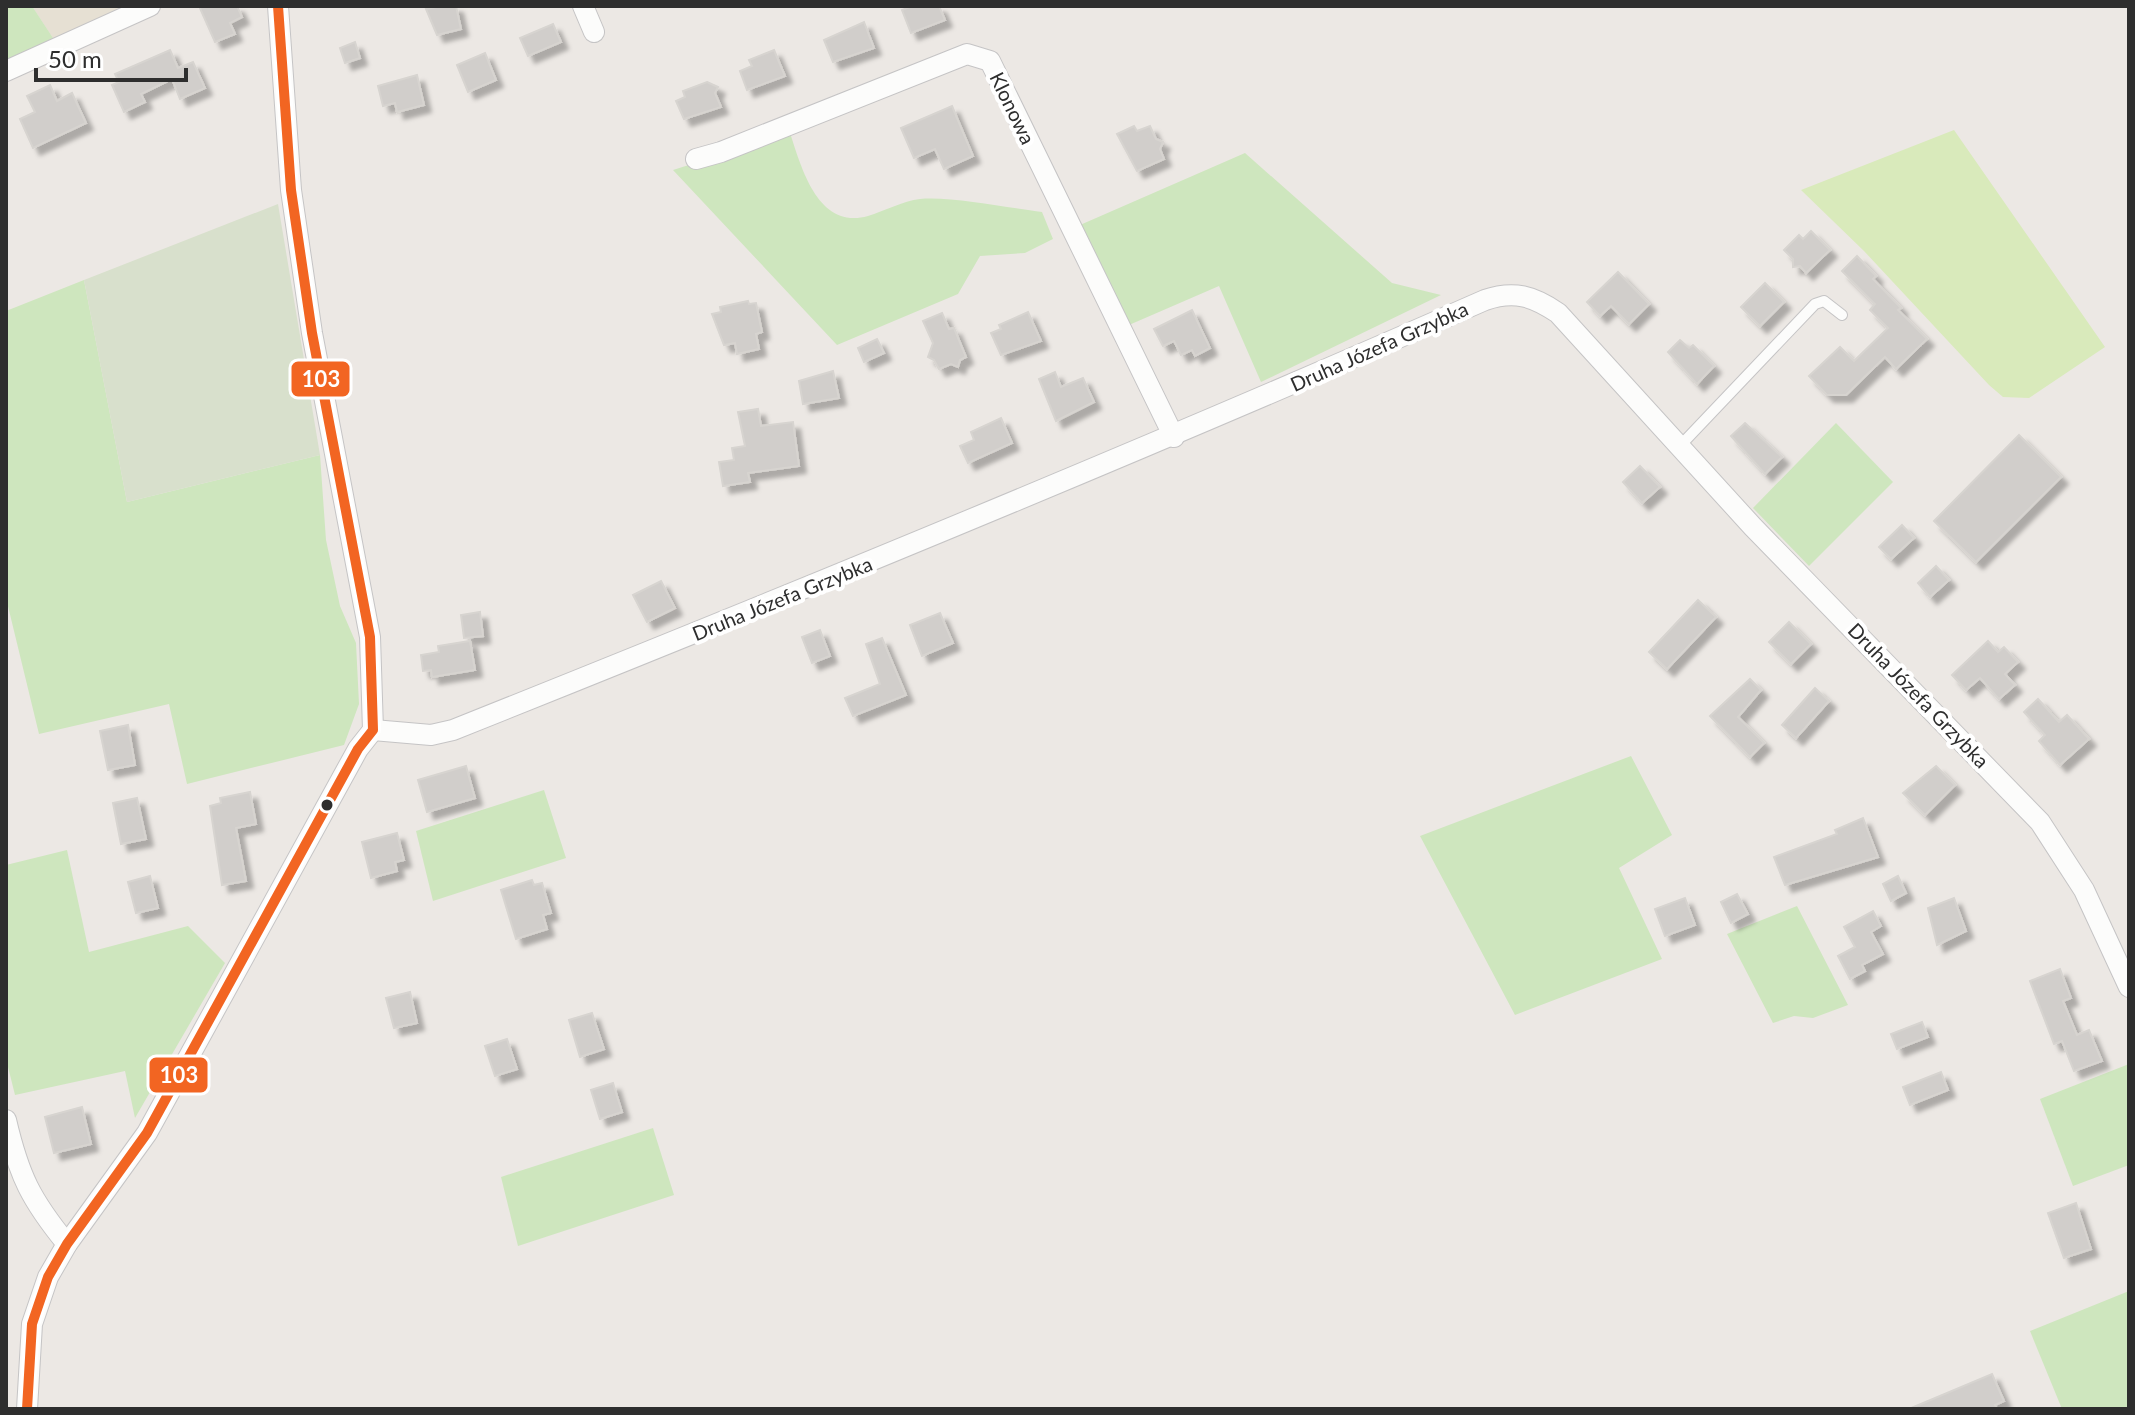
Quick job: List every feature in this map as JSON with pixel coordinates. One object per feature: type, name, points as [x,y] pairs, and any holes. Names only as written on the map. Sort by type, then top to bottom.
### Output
[{"type":"street","points":[[6,71],[150,6]]},
{"type":"street","points":[[27,1409],[32,1324],[48,1277],[67,1244],[147,1133],[358,749],[373,730],[370,637],[312,333],[291,190],[278,6]]},
{"type":"street","points":[[583,6],[594,32]]},
{"type":"street","name":"Klonowa","points":[[696,159],[721,152],[967,54],[990,61],[1174,437]]},
{"type":"street","name":"Druha Józefa Grzybka","points":[[373,730],[431,735],[453,730],[1174,437],[1502,294],[1523,295],[1558,313],[1679,447],[2040,822],[2084,890],[2129,987]]},
{"type":"street","points":[[6,1120],[17,1167],[36,1206],[67,1244]]},
{"type":"lane","points":[[1679,447],[1815,304],[1824,301],[1842,315]]},
{"type":"shaded area","points":[[32,6],[131,6],[55,41]]},
{"type":"green space","points":[[6,6],[32,6],[55,41],[6,64]]},
{"type":"green space","points":[[1954,130],[2105,347],[2029,398],[2003,397],[1989,385],[1864,251],[1801,190]]},
{"type":"green space","points":[[790,133],[807,179],[815,193],[836,214],[851,218],[868,216],[920,199],[963,201],[1042,212],[1053,239],[1025,253],[980,256],[958,294],[837,345],[673,170]]},
{"type":"green space","points":[[1245,153],[1392,283],[1441,295],[1261,382],[1219,286],[1129,325],[1080,225]]},
{"type":"green space","points":[[278,204],[320,455],[127,502],[84,280]]},
{"type":"green space","points":[[84,280],[127,502],[320,455],[326,540],[340,606],[356,643],[359,704],[344,745],[187,784],[169,704],[39,734],[6,598],[6,311]]},
{"type":"green space","points":[[1836,423],[1893,482],[1809,566],[1753,508]]},
{"type":"green space","points":[[1631,756],[1672,835],[1619,868],[1662,959],[1515,1015],[1420,836]]},
{"type":"green space","points":[[544,790],[566,858],[433,901],[416,831]]},
{"type":"green space","points":[[67,850],[89,952],[188,926],[225,963],[135,1118],[125,1071],[15,1095],[6,1059],[6,865]]},
{"type":"green space","points":[[1797,906],[1848,1005],[1813,1018],[1794,1016],[1773,1023],[1727,934]]},
{"type":"green space","points":[[2129,1064],[2129,1165],[2073,1186],[2040,1099]]},
{"type":"green space","points":[[653,1128],[674,1195],[518,1246],[501,1177]]},
{"type":"green space","points":[[2129,1291],[2129,1409],[2062,1409],[2030,1331]]},
{"type":"building","points":[[199,6],[237,6],[242,17],[230,23],[235,34],[215,42]]},
{"type":"building","points":[[456,6],[461,29],[437,35],[426,9]]},
{"type":"building","points":[[912,6],[939,6],[945,20],[911,33],[902,10]]},
{"type":"building","points":[[864,22],[874,48],[833,62],[824,40]]},
{"type":"building","points":[[553,24],[561,42],[528,56],[520,38]]},
{"type":"building","points":[[355,42],[360,58],[345,63],[340,48]]},
{"type":"building","points":[[170,50],[178,68],[193,62],[205,88],[180,99],[172,79],[141,94],[145,102],[124,112],[112,85],[119,82],[115,74]]},
{"type":"building","points":[[774,50],[785,76],[747,90],[740,71],[752,66],[749,60]]},
{"type":"building","points":[[485,53],[496,80],[468,92],[457,65]]},
{"type":"building","points":[[417,75],[424,105],[397,112],[395,103],[383,106],[378,86]]},
{"type":"building","points":[[707,82],[718,87],[715,93],[721,107],[684,119],[676,101],[685,97],[683,91]]},
{"type":"building","points":[[50,85],[57,101],[72,93],[86,123],[33,148],[20,119],[35,112],[27,96]]},
{"type":"building","points":[[952,106],[973,156],[944,169],[935,149],[914,158],[901,128]]},
{"type":"building","points":[[1134,126],[1137,131],[1150,126],[1156,139],[1163,142],[1160,149],[1164,159],[1137,171],[1117,134]]},
{"type":"building","points":[[1811,231],[1830,250],[1806,273],[1800,266],[1793,267],[1793,259],[1784,250],[1799,235],[1803,239]]},
{"type":"building","points":[[1857,256],[1876,276],[1873,279],[1901,308],[1898,310],[1927,339],[1896,369],[1885,357],[1846,395],[1827,395],[1809,376],[1840,347],[1854,361],[1888,328],[1870,310],[1875,304],[1842,271]]},
{"type":"building","points":[[1618,272],[1649,304],[1629,324],[1611,306],[1600,316],[1587,302]]},
{"type":"building","points":[[1765,283],[1784,302],[1760,326],[1741,307]]},
{"type":"building","points":[[748,301],[749,304],[756,303],[762,332],[756,334],[759,349],[737,354],[735,343],[724,345],[712,314],[721,312],[720,307]]},
{"type":"building","points":[[1192,310],[1210,348],[1195,356],[1192,350],[1181,355],[1174,341],[1163,346],[1154,329]]},
{"type":"building","points":[[1028,312],[1041,341],[1001,355],[991,333],[1001,329],[999,325]]},
{"type":"building","points":[[942,313],[949,329],[954,328],[966,357],[960,360],[958,367],[951,364],[939,369],[928,357],[933,343],[923,321]]},
{"type":"building","points":[[877,339],[884,353],[864,362],[858,348]]},
{"type":"building","points":[[1680,340],[1689,348],[1693,345],[1714,366],[1697,384],[1668,352]]},
{"type":"building","points":[[833,371],[839,398],[803,404],[799,381]]},
{"type":"building","points":[[1055,372],[1061,387],[1083,378],[1094,402],[1056,421],[1039,379]]},
{"type":"building","points":[[758,409],[761,426],[793,422],[799,466],[748,473],[750,482],[723,486],[719,462],[734,460],[732,448],[745,446],[738,412]]},
{"type":"building","points":[[1001,418],[1012,443],[968,463],[960,446],[974,440],[971,432]]},
{"type":"building","points":[[1745,423],[1782,457],[1765,474],[1731,436]]},
{"type":"building","points":[[2019,435],[2061,477],[1976,562],[1934,521]]},
{"type":"building","points":[[1640,466],[1660,487],[1642,503],[1623,482]]},
{"type":"building","points":[[1902,525],[1914,538],[1891,559],[1879,547]]},
{"type":"building","points":[[1936,566],[1949,580],[1930,597],[1918,583]]},
{"type":"building","points":[[661,581],[675,608],[647,622],[633,595]]},
{"type":"building","points":[[1698,600],[1716,617],[1667,669],[1649,652]]},
{"type":"building","points":[[480,612],[483,636],[464,638],[461,615]]},
{"type":"building","points":[[940,613],[953,643],[922,656],[910,625]]},
{"type":"building","points":[[1789,622],[1811,644],[1791,664],[1769,642]]},
{"type":"building","points":[[820,630],[830,656],[812,663],[802,637]]},
{"type":"building","points":[[882,638],[906,695],[853,716],[845,698],[880,684],[866,644]]},
{"type":"building","points":[[470,641],[475,670],[432,677],[431,670],[423,671],[421,655],[439,652],[438,646]]},
{"type":"building","points":[[1988,641],[1998,652],[2004,647],[2018,662],[2005,674],[2015,685],[1999,699],[1980,678],[1966,690],[1952,675]]},
{"type":"building","points":[[1750,679],[1761,690],[1738,717],[1764,743],[1750,757],[1710,716]]},
{"type":"building","points":[[1815,688],[1829,701],[1796,738],[1782,725]]},
{"type":"building","points":[[2038,699],[2059,722],[2067,715],[2089,739],[2060,765],[2039,741],[2045,735],[2024,712]]},
{"type":"building","points":[[128,725],[135,765],[108,770],[100,731]]},
{"type":"building","points":[[466,766],[475,798],[427,812],[418,780]]},
{"type":"building","points":[[1936,766],[1955,785],[1925,815],[1903,793]]},
{"type":"building","points":[[250,792],[256,824],[236,828],[246,881],[222,885],[210,806],[221,803],[220,798]]},
{"type":"building","points":[[137,798],[146,839],[121,844],[113,803]]},
{"type":"building","points":[[1863,818],[1878,857],[1785,885],[1774,857],[1837,834],[1835,830]]},
{"type":"building","points":[[397,833],[404,860],[395,862],[397,871],[371,878],[362,842]]},
{"type":"building","points":[[150,876],[158,908],[136,913],[128,882]]},
{"type":"building","points":[[1898,876],[1906,893],[1891,901],[1883,884]]},
{"type":"building","points":[[532,880],[534,885],[542,883],[551,913],[543,915],[547,929],[516,939],[501,890]]},
{"type":"building","points":[[1737,894],[1748,914],[1731,923],[1721,902]]},
{"type":"building","points":[[1685,898],[1695,925],[1665,936],[1655,909]]},
{"type":"building","points":[[1954,898],[1966,931],[1937,945],[1928,908]]},
{"type":"building","points":[[1873,911],[1881,926],[1871,932],[1883,954],[1862,965],[1865,971],[1850,979],[1838,956],[1855,947],[1844,927]]},
{"type":"building","points":[[2060,969],[2071,998],[2063,1001],[2077,1035],[2089,1030],[2102,1061],[2074,1071],[2062,1041],[2054,1044],[2030,981]]},
{"type":"building","points":[[410,992],[417,1023],[394,1028],[386,998]]},
{"type":"building","points":[[592,1013],[604,1049],[580,1057],[569,1020]]},
{"type":"building","points":[[1922,1022],[1928,1037],[1897,1049],[1891,1034]]},
{"type":"building","points":[[507,1039],[517,1069],[495,1076],[485,1046]]},
{"type":"building","points":[[1941,1072],[1948,1090],[1910,1105],[1903,1087]]},
{"type":"building","points":[[613,1083],[622,1112],[600,1119],[591,1090]]},
{"type":"building","points":[[82,1107],[91,1144],[54,1153],[45,1117]]},
{"type":"building","points":[[2076,1203],[2091,1249],[2064,1258],[2048,1213]]},
{"type":"building","points":[[1992,1374],[2004,1401],[1995,1405],[1997,1409],[1909,1409]]},
{"type":"transit line","name":"103","points":[[27,1409],[32,1324],[48,1277],[67,1244],[147,1133],[358,749],[373,730],[370,637],[312,333],[291,190],[278,6]]}]
